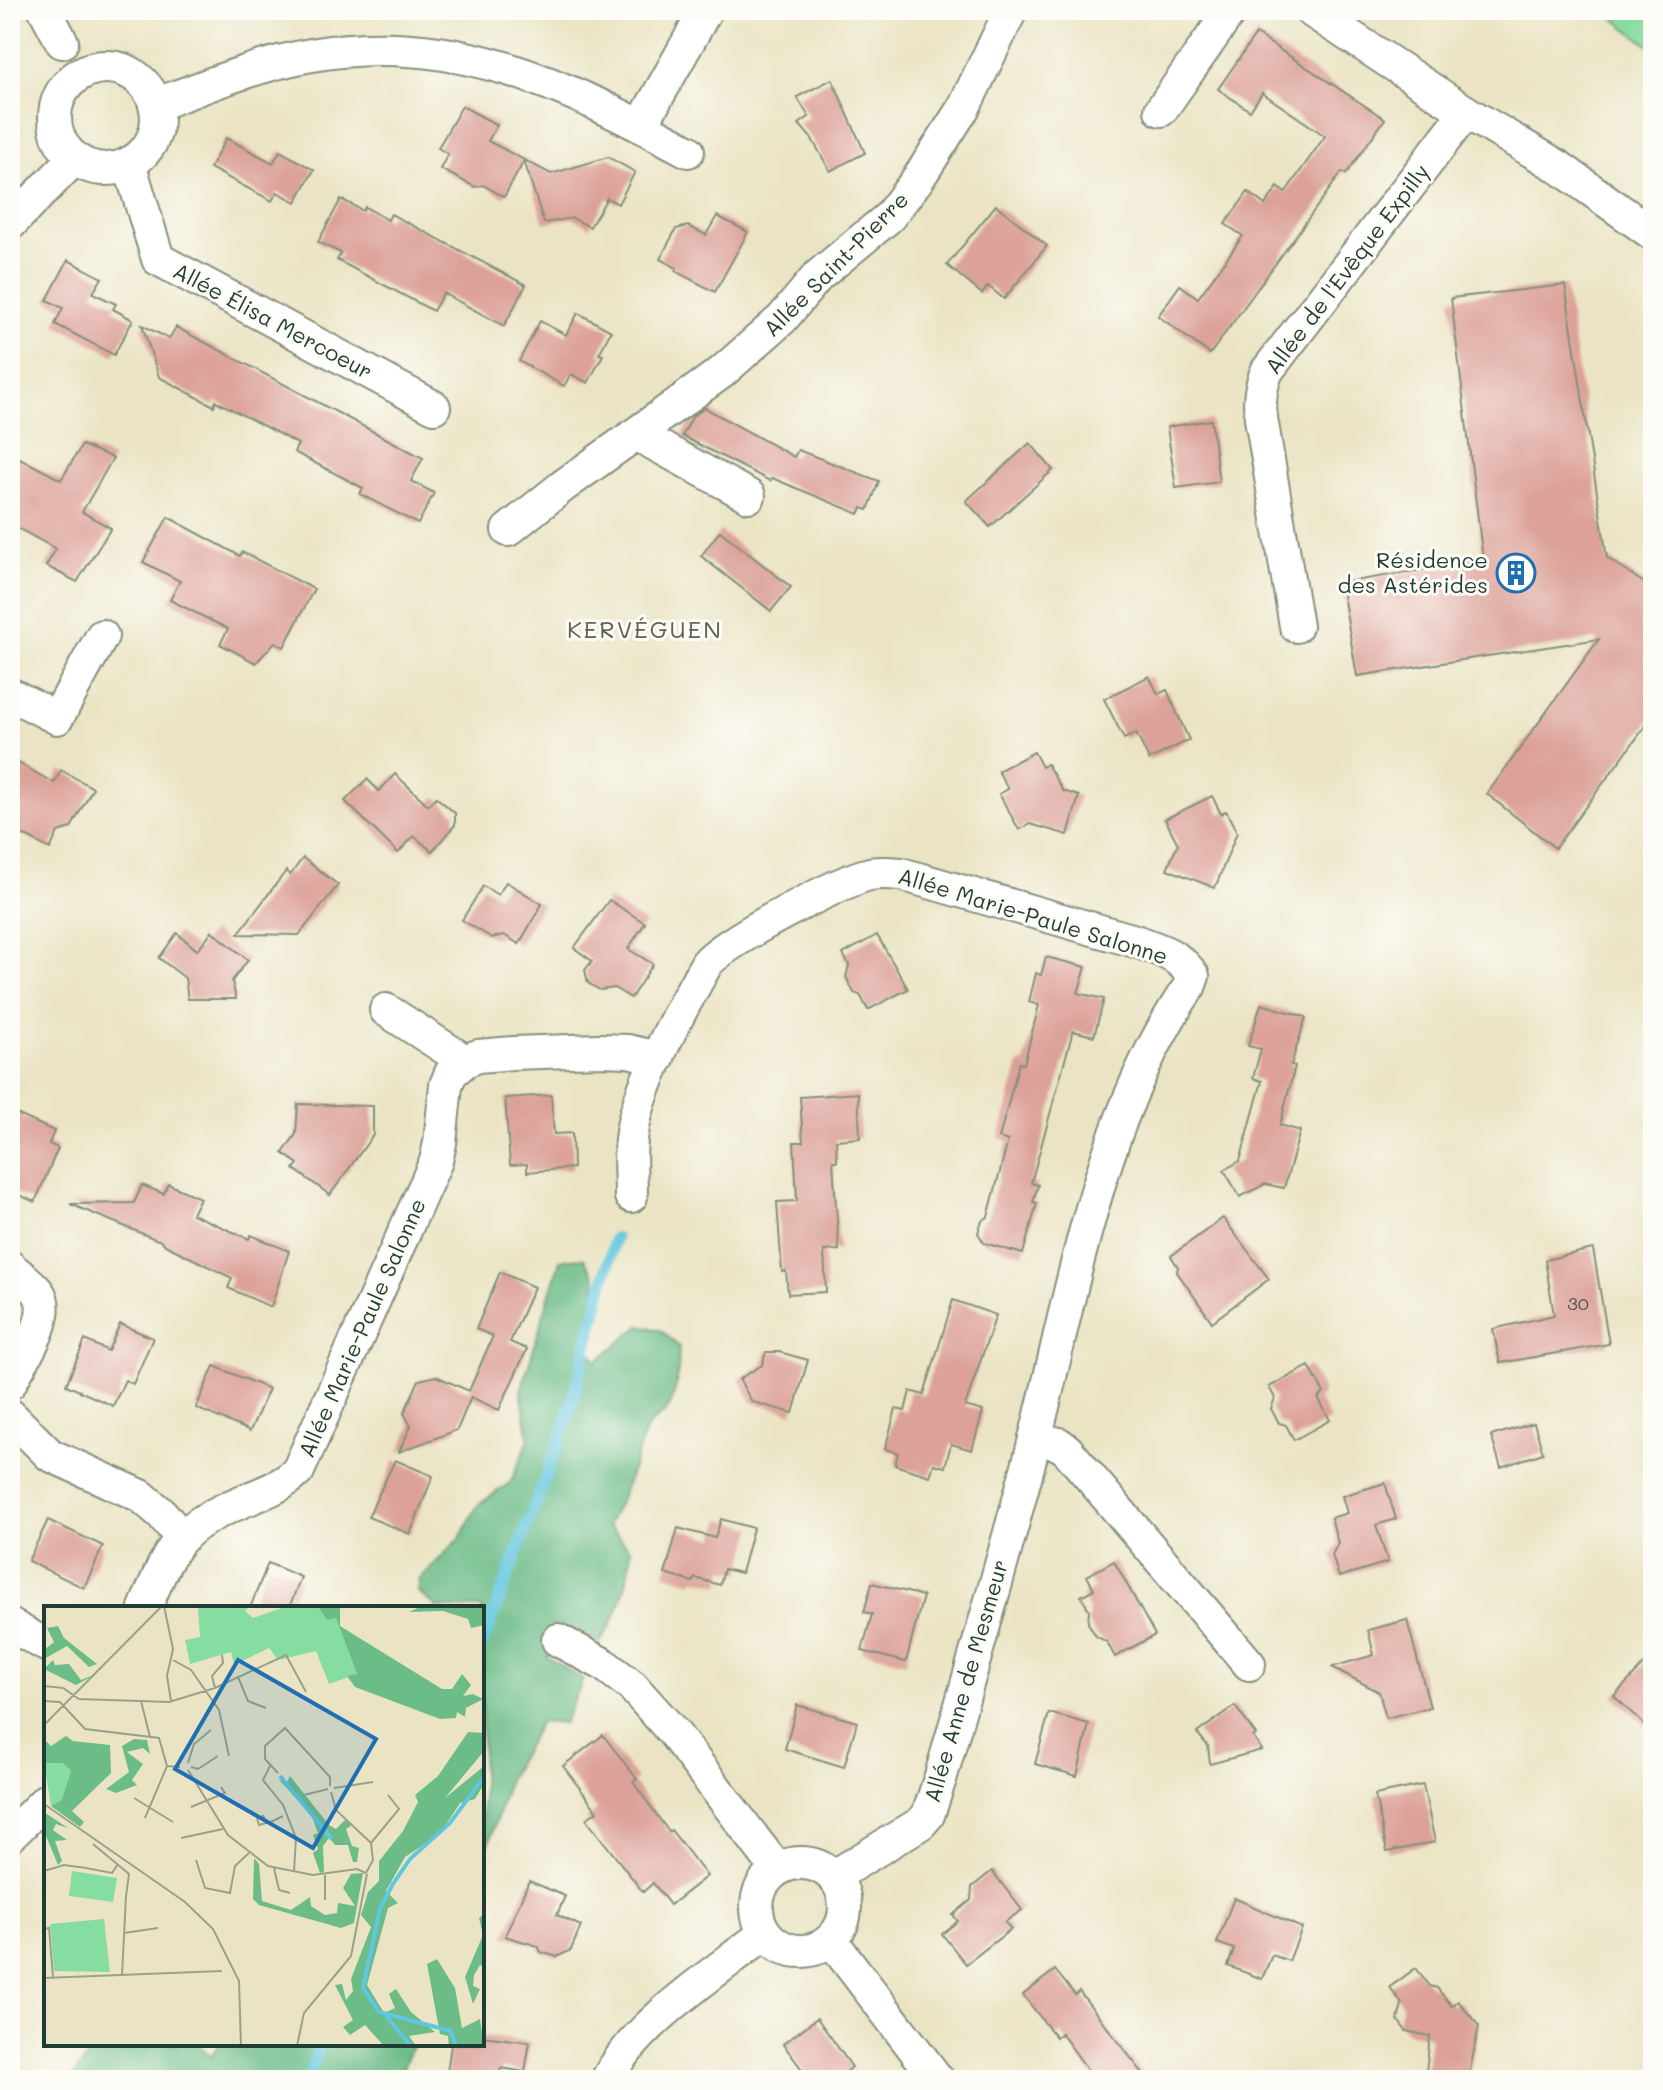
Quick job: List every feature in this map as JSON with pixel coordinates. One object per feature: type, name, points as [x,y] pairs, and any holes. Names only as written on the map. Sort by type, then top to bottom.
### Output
[{"type":"street","points":[[45,10],[62,42]]},
{"type":"street","points":[[641,126],[706,10]]},
{"type":"street","name":"Allée Saint-Pierre","points":[[508,530],[752,348],[782,319],[818,276],[889,217],[918,179],[964,107],[1011,10]]},
{"type":"street","points":[[1161,110],[1231,10]]},
{"type":"street","points":[[1310,10],[1466,112],[1559,167],[1653,234]]},
{"type":"street","points":[[155,105],[225,78],[308,55],[417,50],[448,53],[557,85],[688,151]]},
{"type":"street","points":[[107,67],[137,77],[155,105],[157,118],[149,144],[141,155],[115,168],[100,169],[86,165],[63,145],[56,131],[54,116],[65,87],[91,69],[107,67]]},
{"type":"street","name":"Allée de l'Evêque Expilly","points":[[1296,626],[1261,418],[1259,397],[1262,382],[1267,371],[1466,112]]},
{"type":"street","points":[[10,224],[75,158]]},
{"type":"street","name":"Allée Élisa Mercoeur","points":[[129,163],[158,259],[434,407]]},
{"type":"street","points":[[636,434],[749,496]]},
{"type":"street","points":[[10,694],[57,718],[102,636]]},
{"type":"street","name":"Allée Marie-Paule Salonne","points":[[631,1196],[631,1140],[639,1103],[702,971],[713,956],[747,934],[841,885],[872,873],[901,874],[1164,951],[1180,960],[1193,976]]},
{"type":"street","name":"Allée Anne de Mesmeur","points":[[833,1877],[921,1823],[928,1815],[1035,1438],[1089,1224],[1117,1133],[1152,1049],[1193,976]]},
{"type":"street","points":[[386,1010],[465,1061],[478,1056],[513,1053],[599,1050],[628,1051],[658,1058]]},
{"type":"street","name":"Allée Marie-Paule Salonne","points":[[146,1606],[167,1557],[180,1536],[214,1514],[280,1485],[298,1471],[436,1161],[446,1085],[451,1073],[465,1061]]},
{"type":"street","points":[[10,1267],[39,1293],[44,1307],[42,1321],[10,1383]]},
{"type":"street","points":[[10,1415],[50,1455],[141,1496],[162,1514],[180,1536]]},
{"type":"street","points":[[1035,1438],[1059,1444],[1067,1450],[1249,1664]]},
{"type":"street","points":[[10,1625],[44,1644]]},
{"type":"street","points":[[558,1640],[603,1664],[632,1686],[673,1732],[777,1869]]},
{"type":"street","points":[[10,1836],[44,1802]]},
{"type":"street","points":[[798,1863],[811,1864],[833,1877],[841,1888],[845,1916],[831,1940],[808,1951],[795,1951],[782,1947],[765,1933],[758,1920],[758,1899],[767,1879],[777,1869],[798,1863]]},
{"type":"street","points":[[607,2080],[630,2045],[646,2030],[765,1933]]},
{"type":"street","points":[[831,1940],[938,2080]]},
{"type":"green space","points":[[1604,10],[1653,10],[1653,49]]},
{"type":"green space","points":[[584,1258],[595,1276],[596,1290],[583,1344],[597,1361],[641,1325],[662,1331],[679,1347],[676,1381],[669,1407],[646,1429],[623,1494],[607,1525],[631,1550],[628,1575],[617,1610],[600,1643],[580,1630],[560,1630],[547,1657],[583,1680],[563,1724],[540,1722],[509,1777],[489,1844],[484,1850],[484,1606],[436,1606],[418,1592],[420,1579],[460,1538],[478,1505],[511,1482],[529,1439],[521,1391],[560,1260]]},
{"type":"green space","points":[[96,2046],[200,2046],[211,2057],[218,2046],[412,2046],[398,2080],[70,2080]]},
{"type":"building","points":[[1256,34],[1385,119],[1346,174],[1342,172],[1210,354],[1158,316],[1180,285],[1198,298],[1243,236],[1225,224],[1248,192],[1265,205],[1278,187],[1285,193],[1325,136],[1262,93],[1250,111],[1218,89]]},
{"type":"building","points":[[832,79],[865,153],[830,171],[812,139],[799,124],[809,117],[797,97]]},
{"type":"building","points":[[462,106],[497,125],[488,141],[551,174],[608,157],[635,172],[618,204],[607,198],[590,227],[572,218],[544,223],[524,161],[504,197],[483,185],[475,187],[440,169],[448,154],[438,148]]},
{"type":"building","points":[[226,138],[273,163],[280,151],[314,170],[296,202],[277,192],[272,201],[210,168]]},
{"type":"building","points":[[341,199],[363,211],[365,207],[388,220],[391,214],[526,285],[504,326],[443,293],[433,311],[337,260],[341,253],[318,242]]},
{"type":"building","points":[[996,205],[1047,246],[1004,299],[988,286],[982,294],[947,265]]},
{"type":"building","points":[[717,216],[748,232],[715,292],[675,271],[677,268],[660,259],[676,229],[688,226],[706,235]]},
{"type":"building","points":[[68,260],[102,278],[93,293],[116,304],[113,309],[133,320],[114,355],[55,324],[63,308],[47,300]]},
{"type":"building","name":"Résidence des Astérides","points":[[1565,285],[1607,558],[1653,589],[1653,716],[1555,848],[1487,794],[1599,639],[1357,676],[1341,583],[1483,560],[1451,298]]},
{"type":"building","points":[[578,313],[611,331],[588,383],[571,374],[564,386],[519,361],[540,321],[566,335]]},
{"type":"building","points":[[142,325],[169,339],[176,327],[423,458],[411,481],[434,493],[418,524],[360,494],[363,488],[294,452],[298,444],[216,401],[214,406],[159,377]]},
{"type":"building","points":[[705,408],[794,457],[798,450],[879,481],[868,510],[862,508],[859,514],[772,478],[770,481],[682,436],[693,416]]},
{"type":"building","points":[[1211,420],[1219,482],[1176,488],[1167,427]]},
{"type":"building","points":[[1030,443],[1053,470],[990,527],[966,501]]},
{"type":"building","points":[[82,445],[113,458],[82,512],[111,528],[77,582],[46,566],[56,549],[10,524],[10,453],[61,480]]},
{"type":"building","points":[[168,517],[240,556],[242,552],[314,589],[284,647],[275,642],[256,663],[220,644],[228,629],[170,600],[180,581],[143,562]]},
{"type":"building","points":[[720,531],[791,587],[771,611],[701,556]]},
{"type":"building","points":[[1149,676],[1158,694],[1167,690],[1189,740],[1149,760],[1136,733],[1124,739],[1104,699]]},
{"type":"building","points":[[1034,752],[1042,767],[1047,764],[1063,791],[1079,796],[1068,835],[1030,824],[1019,830],[999,794],[1008,789],[998,771]]},
{"type":"building","points":[[10,758],[54,783],[61,770],[93,788],[71,828],[58,832],[50,849],[10,828]]},
{"type":"building","points":[[395,774],[428,805],[436,797],[455,813],[455,825],[432,851],[414,836],[398,853],[345,801],[367,779],[379,791]]},
{"type":"building","points":[[1212,796],[1221,814],[1226,811],[1237,832],[1215,888],[1167,869],[1178,844],[1165,819]]},
{"type":"building","points":[[303,858],[338,885],[299,935],[238,934],[286,871],[290,875]]},
{"type":"building","points":[[506,882],[542,904],[519,944],[504,935],[492,938],[462,920],[483,886],[498,895]]},
{"type":"building","points":[[609,900],[645,923],[628,949],[653,964],[631,998],[614,988],[600,990],[588,983],[585,970],[592,961],[574,948]]},
{"type":"building","points":[[212,931],[248,960],[232,981],[236,999],[188,999],[185,978],[159,958],[177,933],[197,950]]},
{"type":"building","points":[[877,935],[908,989],[868,1010],[846,977],[849,965],[843,954]]},
{"type":"building","points":[[1046,957],[1086,967],[1078,993],[1104,999],[1094,1036],[1073,1031],[1031,1183],[1038,1185],[1033,1202],[1037,1203],[1023,1254],[984,1243],[978,1233],[982,1221],[988,1217],[1008,1141],[999,1138],[1019,1063],[1024,1064],[1039,1005],[1029,1002],[1036,973],[1041,975]]},
{"type":"building","points":[[1261,1004],[1306,1017],[1291,1065],[1295,1066],[1280,1125],[1300,1131],[1284,1188],[1265,1184],[1240,1197],[1224,1170],[1240,1161],[1262,1081],[1253,1078],[1261,1049],[1248,1046]]},
{"type":"building","points":[[858,1093],[860,1138],[836,1140],[837,1161],[833,1161],[839,1250],[824,1251],[826,1292],[788,1294],[786,1271],[782,1272],[777,1202],[797,1201],[794,1142],[803,1142],[800,1097]]},
{"type":"building","points":[[551,1095],[554,1134],[572,1133],[573,1168],[527,1172],[527,1164],[510,1165],[505,1098]]},
{"type":"building","points":[[298,1104],[373,1106],[373,1135],[330,1195],[294,1169],[298,1164],[283,1153],[296,1134]]},
{"type":"building","points":[[10,1111],[54,1131],[49,1144],[58,1148],[35,1202],[10,1191]]},
{"type":"building","points":[[168,1184],[200,1198],[192,1214],[249,1239],[251,1235],[289,1251],[271,1307],[228,1288],[232,1278],[163,1242],[70,1204],[134,1203],[142,1185],[164,1194]]},
{"type":"building","points":[[1223,1218],[1269,1279],[1212,1322],[1177,1272],[1178,1267],[1171,1256]]},
{"type":"building","points":[[1593,1249],[1609,1344],[1500,1363],[1493,1329],[1554,1315],[1545,1260]]},
{"type":"building","points":[[500,1272],[534,1287],[510,1342],[527,1349],[499,1410],[471,1397],[457,1430],[399,1452],[411,1426],[404,1413],[419,1380],[436,1376],[469,1391],[493,1336],[476,1329]]},
{"type":"building","points":[[953,1300],[996,1315],[965,1406],[983,1411],[972,1450],[951,1444],[945,1467],[934,1464],[930,1476],[895,1465],[898,1453],[885,1449],[896,1409],[905,1411],[910,1391],[924,1395]]},
{"type":"building","points":[[120,1324],[153,1338],[133,1384],[125,1380],[113,1406],[66,1385],[85,1340],[108,1351]]},
{"type":"building","points":[[766,1352],[779,1352],[808,1360],[793,1413],[752,1402],[739,1379],[762,1365]]},
{"type":"building","points":[[214,1366],[269,1389],[250,1431],[196,1408]]},
{"type":"building","points":[[1309,1366],[1324,1393],[1318,1398],[1330,1420],[1294,1440],[1286,1425],[1279,1423],[1271,1409],[1275,1398],[1269,1387]]},
{"type":"building","points":[[1534,1423],[1543,1453],[1501,1467],[1491,1436]]},
{"type":"building","points":[[395,1460],[433,1476],[410,1534],[368,1517]]},
{"type":"building","points":[[1385,1483],[1396,1519],[1376,1525],[1388,1562],[1339,1577],[1332,1555],[1338,1543],[1331,1518],[1347,1513],[1342,1496]]},
{"type":"building","points":[[721,1519],[753,1528],[741,1573],[724,1569],[720,1585],[665,1574],[678,1528],[715,1538]]},
{"type":"building","points":[[48,1520],[103,1546],[84,1588],[28,1561]]},
{"type":"building","points":[[1114,1561],[1155,1635],[1115,1657],[1107,1642],[1096,1636],[1088,1623],[1089,1610],[1081,1596],[1094,1589],[1087,1576]]},
{"type":"building","points":[[268,1563],[301,1577],[290,1606],[251,1606]]},
{"type":"building","points":[[872,1583],[923,1596],[906,1662],[862,1651],[872,1614],[864,1612]]},
{"type":"building","points":[[1407,1620],[1430,1707],[1386,1718],[1379,1692],[1332,1667],[1374,1655],[1368,1630]]},
{"type":"building","points":[[1653,1655],[1653,1733],[1614,1696]]},
{"type":"building","points":[[797,1705],[857,1722],[844,1767],[785,1749]]},
{"type":"building","points":[[1235,1706],[1256,1735],[1253,1737],[1262,1750],[1210,1764],[1208,1746],[1197,1733]]},
{"type":"building","points":[[1049,1713],[1089,1724],[1077,1776],[1035,1764]]},
{"type":"building","points":[[603,1735],[637,1779],[633,1782],[669,1832],[671,1830],[707,1876],[670,1905],[653,1883],[643,1892],[586,1819],[597,1811],[563,1766]]},
{"type":"building","points":[[1423,1785],[1435,1842],[1387,1852],[1375,1795]]},
{"type":"building","points":[[992,1871],[1022,1910],[1005,1922],[1011,1929],[966,1964],[942,1934],[958,1921],[953,1915],[971,1900],[972,1887]]},
{"type":"building","points":[[529,1881],[565,1896],[557,1915],[581,1926],[571,1950],[557,1957],[541,1952],[538,1946],[505,1936]]},
{"type":"building","points":[[1234,1898],[1302,1928],[1289,1961],[1272,1955],[1262,1979],[1228,1966],[1234,1949],[1217,1943]]},
{"type":"building","points":[[1416,1968],[1452,2006],[1458,2001],[1479,2026],[1468,2080],[1425,2080],[1430,2036],[1406,2031],[1398,2020],[1402,2004],[1390,1987]]},
{"type":"building","points":[[1055,1970],[1075,1995],[1079,1991],[1148,2080],[1095,2080],[1061,2033],[1056,2037],[1023,1995]]},
{"type":"building","points":[[817,2018],[852,2067],[836,2080],[810,2080],[783,2044]]},
{"type":"building","points":[[484,2036],[530,2042],[525,2072],[501,2068],[499,2080],[446,2080],[451,2046],[484,2046]]},
{"type":"waterway","points":[[484,1640],[568,1418],[615,1238]]},
{"type":"waterway","points":[[308,2080],[319,2046]]},
{"type":"place","name":"Résidence des Astérides","points":[[1516,573]]},
{"type":"district","name":"KERVÉGUEN","points":[[645,630]]}]
